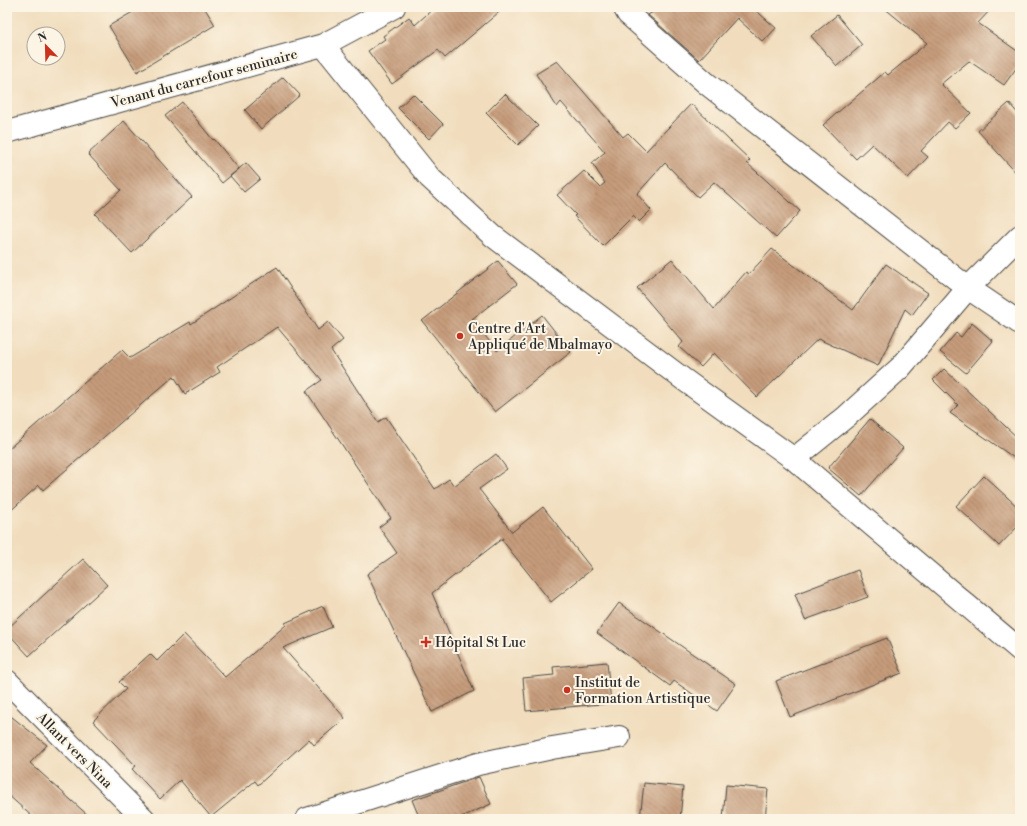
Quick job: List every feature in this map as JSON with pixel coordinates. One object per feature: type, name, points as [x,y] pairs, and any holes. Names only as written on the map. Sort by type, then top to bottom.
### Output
[{"type":"street","name":"Venant du carrefour seminaire","points":[[7,132],[323,45],[394,7]]},
{"type":"street","points":[[624,7],[628,14],[706,84],[968,288],[1020,323]]},
{"type":"street","points":[[323,45],[430,178],[493,236],[670,370],[794,459],[1020,650]]},
{"type":"street","points":[[794,459],[847,416],[901,367],[968,288],[1020,236]]},
{"type":"street","name":"Allant vers Nina","points":[[7,681],[144,819]]},
{"type":"street","points":[[307,819],[478,764],[552,748],[619,737]]},
{"type":"building","points":[[141,7],[204,7],[215,25],[137,72],[109,26]]},
{"type":"building","points":[[435,7],[505,7],[445,58],[438,50],[392,84],[368,51],[385,39],[383,36],[409,17],[415,25]]},
{"type":"building","points":[[661,7],[752,7],[776,28],[763,42],[737,18],[699,60],[648,15]]},
{"type":"building","points":[[883,7],[993,7],[978,23],[1020,53],[1020,63],[1004,85],[969,61],[941,84],[971,113],[955,128],[948,122],[921,151],[928,157],[908,178],[872,144],[856,159],[823,125],[885,72],[888,75],[927,43]]},
{"type":"building","points":[[837,15],[862,45],[837,66],[811,36]]},
{"type":"building","points":[[557,61],[623,137],[628,133],[646,151],[691,104],[750,160],[747,163],[800,211],[776,238],[714,182],[698,197],[665,163],[637,194],[651,210],[639,222],[633,216],[603,246],[574,216],[576,215],[557,195],[584,171],[600,187],[605,183],[592,163],[605,152],[561,102],[557,107],[536,74]]},
{"type":"building","points":[[283,77],[300,95],[261,129],[245,110]]},
{"type":"building","points":[[413,94],[443,124],[429,139],[398,108]]},
{"type":"building","points":[[505,94],[538,126],[518,145],[486,113]]},
{"type":"building","points":[[182,102],[239,169],[222,183],[165,116]]},
{"type":"building","points":[[1009,103],[1020,116],[1020,177],[978,131]]},
{"type":"building","points":[[124,121],[192,197],[132,253],[95,214],[121,190],[88,154]]},
{"type":"building","points":[[246,163],[260,179],[244,192],[230,176]]},
{"type":"building","points":[[772,249],[853,310],[886,264],[928,293],[912,315],[905,309],[878,366],[818,339],[757,397],[714,353],[701,367],[679,347],[683,342],[637,288],[672,259],[714,309],[746,272],[749,274]]},
{"type":"building","name":"Centre d'Art Appliqué de Mbalmayo","points":[[498,261],[517,284],[472,319],[497,351],[542,315],[571,352],[495,412],[422,321]]},
{"type":"building","points":[[277,267],[318,330],[328,322],[343,340],[331,350],[378,422],[386,417],[435,489],[449,479],[454,486],[496,454],[507,469],[479,489],[512,532],[543,507],[592,569],[551,602],[502,540],[503,538],[432,593],[474,691],[432,712],[367,574],[397,553],[379,527],[391,518],[306,391],[322,380],[277,327],[217,367],[220,372],[185,394],[174,376],[43,490],[39,485],[7,514],[7,450],[122,350],[130,358],[190,322],[191,324]]},
{"type":"building","points":[[972,323],[993,341],[966,373],[940,352],[956,333],[961,337]]},
{"type":"building","points":[[944,369],[1020,440],[1020,462],[950,413],[958,405],[933,380]]},
{"type":"building","points":[[870,419],[903,448],[861,496],[828,468]]},
{"type":"building","points":[[984,476],[1020,509],[1020,524],[999,546],[956,506]]},
{"type":"building","points":[[83,559],[107,585],[29,656],[7,632],[7,629]]},
{"type":"building","points":[[858,570],[868,597],[805,620],[795,594]]},
{"type":"building","points":[[619,603],[736,684],[717,711],[674,681],[670,686],[597,633]]},
{"type":"building","points":[[323,606],[332,627],[283,648],[345,718],[314,745],[309,739],[258,785],[255,781],[211,817],[180,780],[160,799],[132,769],[136,766],[93,721],[126,689],[119,682],[150,654],[157,661],[184,634],[225,677],[286,625],[285,623]]},
{"type":"building","points":[[887,638],[902,673],[790,717],[776,681]]},
{"type":"building","name":"Institut de Formation Artistique","points":[[607,662],[611,703],[526,711],[523,678],[554,675],[553,667]]},
{"type":"building","points":[[7,713],[47,745],[30,763],[92,819],[35,819],[7,794]]},
{"type":"building","points":[[479,777],[491,804],[457,819],[420,819],[412,800]]},
{"type":"building","points":[[644,783],[683,787],[680,819],[640,819]]},
{"type":"building","points":[[726,785],[768,789],[765,819],[723,819]]},
{"type":"place","name":"Centre d'Art Appliqué de Mbalmayo","points":[[460,336]]},
{"type":"place","name":"Hôpital St Luc","points":[[426,642]]},
{"type":"place","name":"Institut de Formation Artistique","points":[[567,690]]}]
